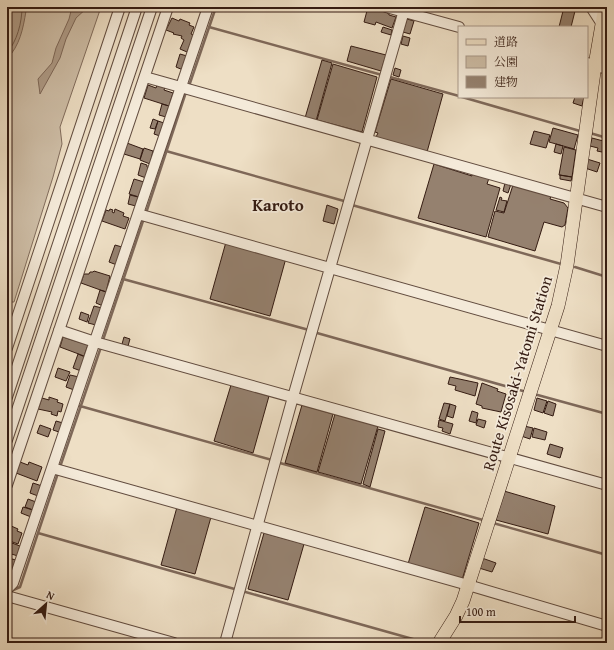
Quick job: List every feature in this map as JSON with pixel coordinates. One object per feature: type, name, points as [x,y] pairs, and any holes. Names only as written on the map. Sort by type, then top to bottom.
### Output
[{"type":"main road","name":"Route Kisosaki-Yatomi Station","points":[[439,643],[456,616],[468,585],[558,306],[563,286],[604,16]]},
{"type":"street","points":[[7,348],[120,7]]},
{"type":"street","points":[[7,397],[137,7]]},
{"type":"street","points":[[7,440],[152,7]]},
{"type":"street","points":[[7,485],[168,7]]},
{"type":"street","points":[[7,589],[13,584],[208,7]]},
{"type":"street","points":[[386,7],[404,9],[458,27]]},
{"type":"street","points":[[591,7],[604,16]]},
{"type":"street","points":[[225,643],[293,397],[404,9]]},
{"type":"street","points":[[144,77],[607,207]]},
{"type":"street","points":[[138,214],[607,346]]},
{"type":"street","points":[[59,330],[95,342],[607,485]]},
{"type":"street","points":[[52,468],[468,585],[607,626]]},
{"type":"street","points":[[7,596],[174,643]]},
{"type":"green space","points":[[18,7],[101,7],[60,127],[62,144],[14,302],[7,302],[7,49]]},
{"type":"water","points":[[7,7],[26,7],[26,11],[18,42],[7,59]]},
{"type":"water","points":[[72,7],[88,7],[76,18],[66,39],[60,58],[40,94],[38,79],[52,63],[56,48],[69,19]]},
{"type":"building","points":[[368,7],[387,11],[389,15],[396,17],[392,28],[376,22],[375,25],[364,22]]},
{"type":"building","points":[[564,7],[576,7],[571,26],[559,26]]},
{"type":"building","points":[[172,18],[190,23],[189,25],[194,27],[191,34],[194,35],[187,52],[180,49],[184,40],[181,38],[182,36],[173,34],[174,33],[166,30]]},
{"type":"building","points":[[407,19],[414,21],[410,34],[403,32]]},
{"type":"building","points":[[383,27],[392,30],[391,35],[381,32]]},
{"type":"building","points":[[403,36],[410,38],[408,46],[401,44]]},
{"type":"building","points":[[351,46],[386,55],[381,71],[347,61]]},
{"type":"building","points":[[180,54],[187,56],[183,70],[176,67]]},
{"type":"building","points":[[322,60],[332,63],[316,121],[305,118]]},
{"type":"building","points":[[333,64],[377,77],[362,132],[317,120]]},
{"type":"building","points":[[395,68],[401,70],[399,77],[393,75]]},
{"type":"building","points":[[391,79],[443,94],[427,152],[376,137],[378,133],[375,132]]},
{"type":"building","points":[[148,85],[156,88],[157,85],[165,87],[164,90],[173,93],[169,106],[144,98]]},
{"type":"building","points":[[575,98],[584,98],[582,106],[573,103]]},
{"type":"building","points":[[162,104],[169,106],[166,117],[159,115]]},
{"type":"building","points":[[153,119],[158,121],[155,129],[150,128]]},
{"type":"building","points":[[158,121],[164,123],[160,136],[154,134]]},
{"type":"building","points":[[553,128],[578,135],[574,149],[549,142]]},
{"type":"building","points":[[534,131],[550,135],[546,148],[530,144]]},
{"type":"building","points":[[592,138],[607,142],[607,153],[597,151],[598,148],[590,146]]},
{"type":"building","points":[[127,143],[143,149],[140,159],[124,154]]},
{"type":"building","points":[[556,144],[563,146],[561,154],[554,152]]},
{"type":"building","points":[[564,147],[576,150],[572,177],[559,175]]},
{"type":"building","points":[[144,148],[153,151],[150,164],[140,160]]},
{"type":"building","points":[[587,159],[600,163],[597,172],[585,168]]},
{"type":"building","points":[[141,163],[147,165],[149,168],[146,178],[138,175]]},
{"type":"building","points":[[434,164],[472,176],[472,173],[489,178],[487,184],[500,188],[486,237],[418,218]]},
{"type":"building","points":[[560,175],[572,177],[571,181],[560,179]]},
{"type":"building","points":[[134,179],[144,182],[139,197],[129,194]]},
{"type":"building","points":[[505,183],[511,184],[508,193],[503,191]]},
{"type":"building","points":[[513,185],[551,196],[550,199],[564,203],[568,208],[565,225],[562,227],[544,222],[535,251],[488,237],[495,211],[504,213]]},
{"type":"building","points":[[130,195],[138,197],[136,206],[128,204]]},
{"type":"building","points":[[500,197],[502,198],[501,200],[507,201],[504,212],[496,210]]},
{"type":"building","points":[[327,205],[338,209],[334,224],[323,221]]},
{"type":"building","points":[[110,209],[113,210],[112,212],[114,213],[115,209],[124,213],[123,216],[129,218],[125,229],[102,221],[106,210],[109,211]]},
{"type":"building","points":[[226,242],[286,258],[270,316],[210,299]]},
{"type":"building","points":[[115,245],[122,247],[117,265],[109,262]]},
{"type":"building","points":[[94,271],[110,276],[106,292],[81,283],[84,274],[89,274],[90,272]]},
{"type":"building","points":[[100,290],[107,292],[103,306],[96,303]]},
{"type":"building","points":[[94,306],[102,308],[96,325],[88,323]]},
{"type":"building","points":[[81,312],[89,315],[87,322],[79,319]]},
{"type":"building","points":[[63,337],[88,345],[84,356],[60,347]]},
{"type":"building","points":[[124,337],[130,339],[128,346],[122,344]]},
{"type":"building","points":[[78,354],[85,357],[81,371],[73,368]]},
{"type":"building","points":[[58,368],[70,372],[66,381],[55,377]]},
{"type":"building","points":[[70,375],[79,377],[74,390],[66,387]]},
{"type":"building","points":[[450,377],[478,383],[475,396],[455,390],[456,386],[448,384]]},
{"type":"building","points":[[482,383],[498,389],[497,391],[506,394],[501,412],[482,408],[482,406],[476,404]]},
{"type":"building","points":[[231,385],[269,396],[253,453],[214,441]]},
{"type":"building","points":[[49,397],[58,400],[57,402],[63,404],[61,412],[58,411],[57,416],[51,414],[52,412],[38,409],[42,398],[49,400]]},
{"type":"building","points":[[537,398],[547,401],[543,413],[534,410]]},
{"type":"building","points":[[548,401],[556,404],[553,416],[544,413]]},
{"type":"building","points":[[444,403],[450,404],[445,421],[439,419]]},
{"type":"building","points":[[450,404],[456,406],[453,418],[447,416]]},
{"type":"building","points":[[302,405],[333,414],[317,472],[285,463]]},
{"type":"building","points":[[472,411],[478,413],[476,423],[469,421]]},
{"type":"building","points":[[335,414],[378,426],[361,484],[318,472]]},
{"type":"building","points":[[478,419],[486,421],[484,428],[476,425]]},
{"type":"building","points":[[439,420],[453,424],[450,434],[442,431],[443,428],[438,427]]},
{"type":"building","points":[[56,421],[63,423],[59,432],[53,430]]},
{"type":"building","points":[[40,425],[51,429],[48,437],[37,433]]},
{"type":"building","points":[[524,426],[533,428],[530,439],[521,436]]},
{"type":"building","points":[[534,428],[547,432],[545,440],[532,437]]},
{"type":"building","points":[[378,429],[385,431],[370,487],[363,484]]},
{"type":"building","points":[[550,444],[563,448],[560,458],[547,454]]},
{"type":"building","points":[[20,462],[28,465],[29,462],[42,467],[37,481],[16,473]]},
{"type":"building","points":[[33,483],[42,486],[38,496],[30,493]]},
{"type":"building","points":[[504,491],[555,506],[548,534],[496,520]]},
{"type":"building","points":[[28,499],[36,502],[33,510],[25,507]]},
{"type":"building","points":[[23,507],[33,510],[31,517],[21,513]]},
{"type":"building","points":[[177,507],[211,517],[195,574],[161,565]]},
{"type":"building","points":[[425,507],[479,523],[462,580],[408,564]]},
{"type":"building","points":[[9,525],[18,529],[17,531],[22,533],[18,544],[7,540],[7,527],[8,528]]},
{"type":"building","points":[[264,533],[304,544],[288,600],[248,589]]},
{"type":"building","points":[[12,543],[20,546],[19,549],[21,549],[18,556],[8,553]]},
{"type":"building","points":[[8,558],[16,560],[11,572],[7,571]]},
{"type":"building","points":[[482,558],[496,563],[492,572],[479,568]]},
{"type":"waterway","points":[[189,86],[216,7]]},
{"type":"waterway","points":[[209,27],[382,75]]},
{"type":"waterway","points":[[390,77],[458,96]]},
{"type":"waterway","points":[[146,213],[186,92]]},
{"type":"waterway","points":[[465,98],[580,131]]},
{"type":"waterway","points":[[590,133],[607,138]]},
{"type":"waterway","points":[[166,151],[344,201]]},
{"type":"waterway","points":[[352,205],[561,264]]},
{"type":"waterway","points":[[103,340],[144,218]]},
{"type":"waterway","points":[[575,267],[607,277]]},
{"type":"waterway","points":[[123,279],[309,330]]},
{"type":"waterway","points":[[317,333],[523,391]]},
{"type":"waterway","points":[[60,467],[101,347]]},
{"type":"waterway","points":[[534,394],[607,414]]},
{"type":"waterway","points":[[80,406],[272,460]]},
{"type":"waterway","points":[[280,463],[483,520]]},
{"type":"waterway","points":[[11,591],[20,587],[58,473]]},
{"type":"waterway","points":[[7,496],[9,491]]},
{"type":"waterway","points":[[493,523],[607,555]]},
{"type":"waterway","points":[[38,533],[238,590]]},
{"type":"waterway","points":[[242,591],[427,643]]},
{"type":"district","name":"Karoto","points":[[278,204]]}]
